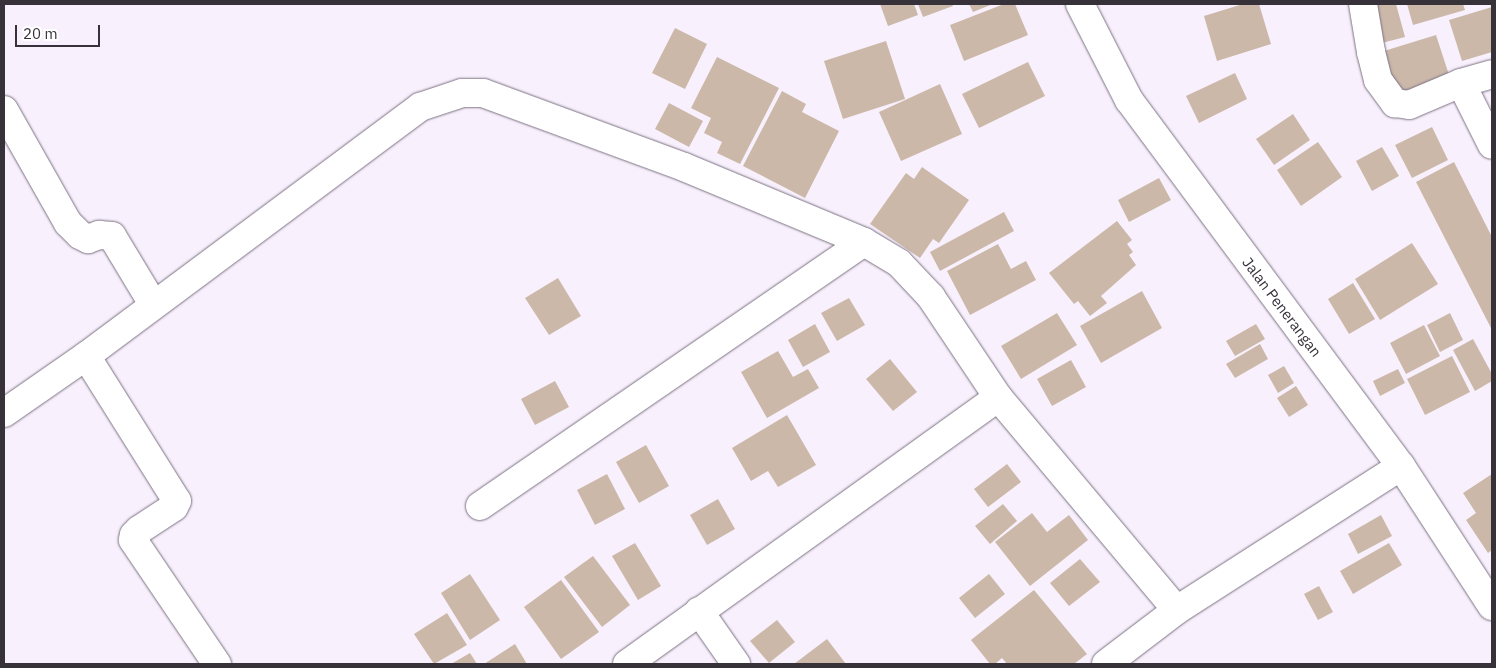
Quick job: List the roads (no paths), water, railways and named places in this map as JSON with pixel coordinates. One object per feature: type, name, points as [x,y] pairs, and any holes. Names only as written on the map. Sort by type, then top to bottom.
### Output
[{"type":"street","name":"Jalan Penerangan","points":[[1080,4],[1129,100],[1401,466],[1492,606]]},
{"type":"street","points":[[1363,4],[1370,52],[1378,80],[1395,103],[1409,105],[1461,83],[1492,74]]},
{"type":"street","points":[[1461,83],[1492,145]]},
{"type":"street","points":[[4,413],[86,356],[153,304],[420,107],[462,93],[483,93],[684,167],[864,242],[899,262],[931,296],[998,397],[1177,610]]},
{"type":"street","points":[[4,110],[68,223],[80,235],[88,238],[99,235],[112,236],[153,304]]},
{"type":"street","points":[[480,506],[864,242]]},
{"type":"street","points":[[86,356],[176,502],[174,508],[139,530],[134,535],[133,540],[217,664]]},
{"type":"street","points":[[627,664],[998,397]]},
{"type":"street","points":[[1106,664],[1177,610],[1401,466]]},
{"type":"street","points":[[699,611],[736,664]]}]
